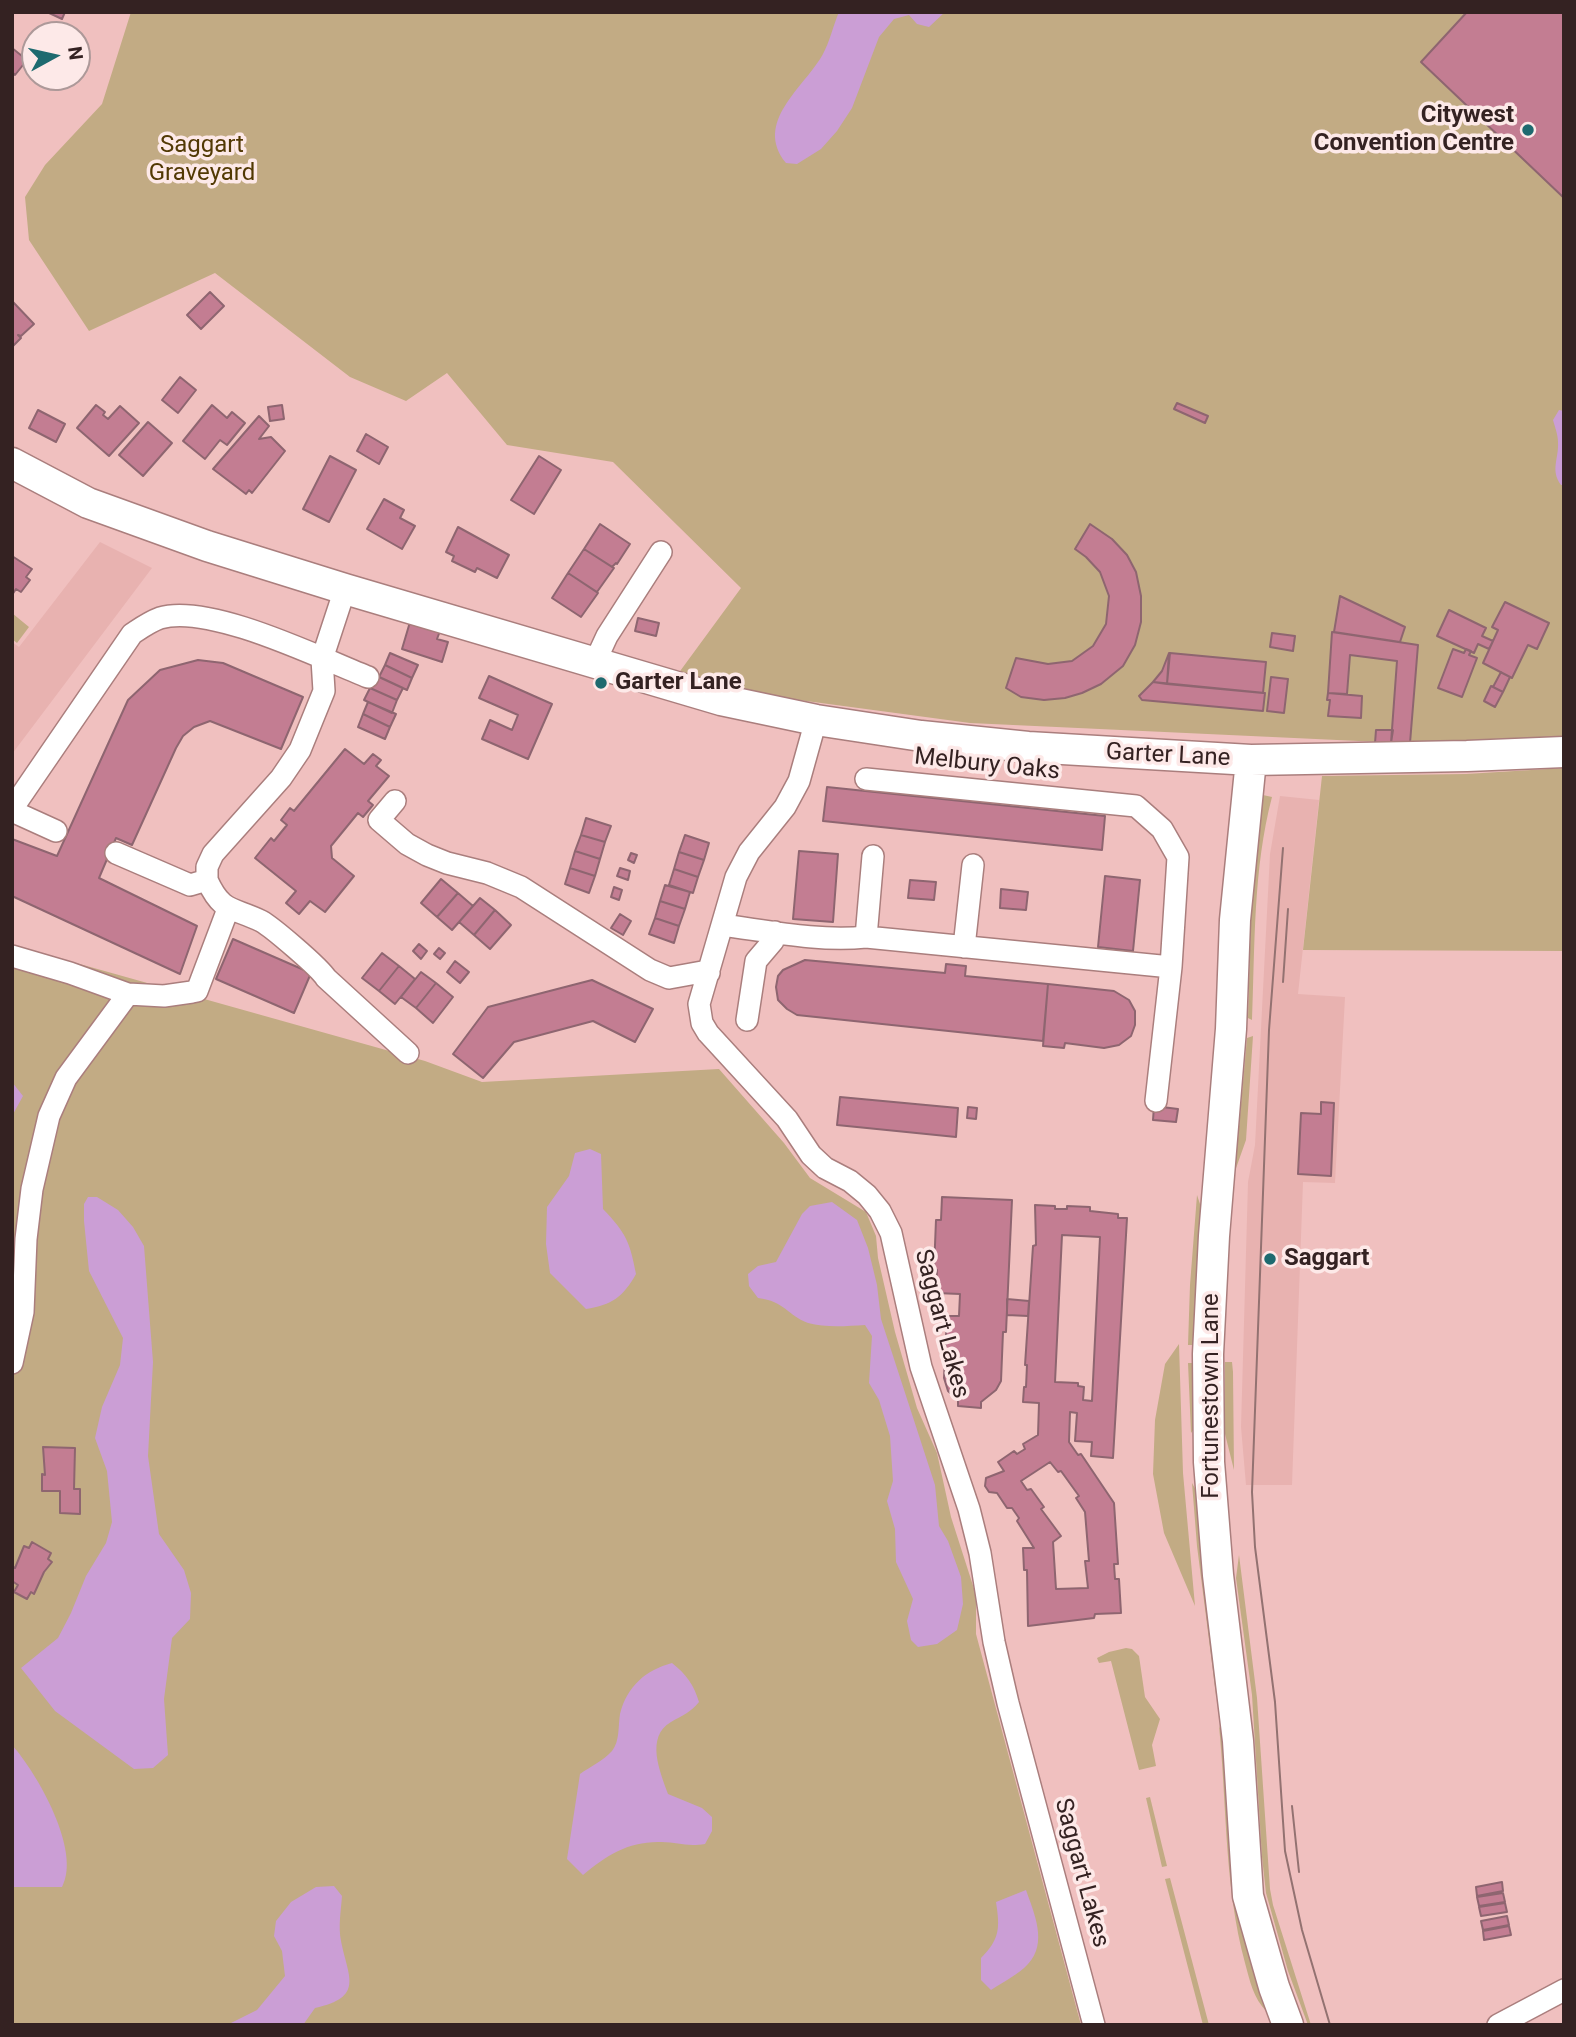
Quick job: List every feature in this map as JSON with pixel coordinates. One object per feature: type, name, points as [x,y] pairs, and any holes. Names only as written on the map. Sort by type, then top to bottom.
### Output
[{"type":"street","name":"Garter Lane","points":[[12,463],[71,495],[131,520],[345,589],[721,700],[817,720],[921,736],[1028,747],[1251,760],[1412,758],[1564,752]]},
{"type":"street","points":[[594,663],[607,635],[661,552]]},
{"type":"street","points":[[345,589],[322,659],[324,691],[300,750],[273,788],[212,855],[207,867],[207,880],[215,898],[228,909],[262,922],[319,968],[326,978],[408,1052]]},
{"type":"street","points":[[56,831],[12,810],[120,650],[132,634],[145,624],[179,616],[219,620],[368,677]]},
{"type":"street","name":"Saggart Lakes","points":[[817,720],[799,780],[785,807],[749,852],[736,877],[699,1004],[702,1023],[708,1033],[769,1099],[811,1154],[825,1168],[850,1181],[867,1195],[880,1211],[891,1233],[921,1367],[969,1509],[980,1553],[994,1642],[1008,1703],[1094,2025]]},
{"type":"street","name":"Fortunestown Lane","points":[[1251,760],[1235,920],[1231,1029],[1214,1236],[1208,1354],[1209,1462],[1218,1575],[1238,1741],[1242,1837],[1248,1896],[1288,2025]]},
{"type":"street","name":"Melbury Oaks","points":[[866,779],[1136,806],[1162,829],[1178,857],[1171,967],[1156,1101]]},
{"type":"street","points":[[395,801],[379,820],[407,844],[447,863],[487,873],[521,887],[650,970],[669,978],[702,972],[709,974]]},
{"type":"street","points":[[116,853],[190,885],[207,880]]},
{"type":"street","points":[[866,937],[873,856]]},
{"type":"street","points":[[964,947],[973,865]]},
{"type":"street","points":[[12,956],[128,994],[164,996],[197,991],[228,909]]},
{"type":"street","points":[[722,925],[848,939],[866,937],[1171,967]]},
{"type":"street","points":[[747,1020],[756,961],[773,941],[775,932]]},
{"type":"street","points":[[12,1363],[23,1312],[26,1239],[32,1189],[49,1116],[66,1077],[128,994]]},
{"type":"street","points":[[1498,2025],[1564,1990]]},
{"type":"shaded area","points":[[839,12],[945,12],[929,27],[917,24],[909,15],[894,19],[879,37],[852,108],[837,131],[821,149],[797,164],[786,163],[777,148],[775,133],[778,119],[823,54]]},
{"type":"shaded area","points":[[1559,410],[1564,411],[1564,485],[1558,480],[1555,469],[1558,439],[1553,420]]},
{"type":"shaded area","points":[[100,542],[152,568],[12,754],[12,642],[19,647]]},
{"type":"shaded area","points":[[1280,796],[1319,800],[1298,994],[1345,997],[1335,1183],[1303,1182],[1292,1485],[1246,1485],[1241,1427],[1248,1182],[1255,1145],[1270,854]]},
{"type":"shaded area","points":[[12,1082],[23,1096],[12,1116]]},
{"type":"shaded area","points":[[590,1149],[601,1154],[603,1209],[626,1238],[636,1274],[616,1299],[586,1309],[550,1273],[546,1244],[547,1207],[569,1176],[575,1153]]},
{"type":"shaded area","points":[[88,1197],[97,1197],[118,1210],[133,1227],[144,1246],[153,1362],[148,1456],[159,1534],[184,1570],[191,1593],[190,1619],[172,1638],[164,1699],[168,1755],[153,1768],[134,1769],[55,1711],[21,1668],[58,1638],[86,1576],[106,1543],[112,1522],[107,1471],[95,1438],[102,1407],[120,1365],[123,1338],[89,1271],[84,1221],[84,1204]]},
{"type":"shaded area","points":[[832,1202],[857,1220],[868,1248],[877,1285],[881,1319],[935,1485],[939,1526],[948,1541],[961,1577],[963,1604],[957,1630],[937,1644],[918,1647],[911,1640],[907,1621],[913,1599],[896,1562],[895,1529],[887,1501],[893,1481],[890,1436],[879,1400],[869,1383],[872,1336],[865,1325],[829,1326],[808,1323],[774,1302],[758,1298],[749,1286],[748,1274],[758,1266],[776,1262],[802,1214],[810,1206]]},
{"type":"shaded area","points":[[672,1663],[689,1680],[699,1702],[663,1728],[658,1736],[659,1766],[668,1794],[702,1808],[712,1817],[712,1831],[705,1844],[649,1842],[629,1847],[601,1861],[583,1875],[567,1859],[580,1774],[615,1747],[623,1704],[633,1687],[654,1670]]},
{"type":"shaded area","points":[[12,1745],[44,1793],[62,1834],[67,1872],[62,1887],[12,1887]]},
{"type":"shaded area","points":[[334,1886],[342,1896],[340,1930],[349,1975],[347,1991],[341,1998],[315,2008],[303,2025],[227,2025],[257,2010],[285,1976],[282,1951],[274,1936],[276,1921],[291,1902],[316,1887]]},
{"type":"shaded area","points":[[1026,1890],[1038,1928],[1034,1956],[1016,1975],[991,1990],[981,1980],[981,1958],[992,1945],[997,1933],[996,1902]]},
{"type":"green space","name":"Saggart Graveyard","points":[[131,12],[1564,12],[1564,738],[1402,743],[970,723],[702,687],[675,678],[741,588],[613,462],[507,445],[447,373],[406,401],[350,377],[215,273],[89,331],[29,240],[25,197],[45,165],[102,104]]},
{"type":"green space","points":[[12,613],[29,627],[17,643],[12,639]]},
{"type":"green space","points":[[1564,768],[1564,951],[1303,950],[1322,776],[1466,774]]},
{"type":"green space","points":[[1263,795],[1272,797],[1258,879],[1252,1020],[1248,1018],[1251,916]]},
{"type":"green space","points":[[12,945],[425,1061],[482,1082],[719,1069],[784,1143],[810,1178],[866,1212],[876,1236],[878,1258],[895,1332],[917,1408],[937,1453],[951,1517],[976,1595],[976,1634],[1081,2025],[12,2025]]},
{"type":"green space","points":[[1253,1036],[1246,1140],[1235,1171],[1247,1038]]},
{"type":"green space","points":[[1197,1195],[1203,1213],[1198,1345],[1188,1345],[1190,1285]]},
{"type":"green space","points":[[1179,1344],[1183,1473],[1195,1606],[1164,1533],[1153,1474],[1155,1420],[1165,1364]]},
{"type":"green space","points":[[1225,1362],[1232,1362],[1233,1372],[1234,1470],[1225,1434]]},
{"type":"green space","points":[[1188,1363],[1198,1363],[1194,1429],[1191,1433]]},
{"type":"green space","points":[[1192,1483],[1200,1498],[1218,1692],[1216,1695],[1197,1546]]},
{"type":"green space","points":[[1239,1555],[1257,1698],[1270,1889],[1311,2025],[1308,2025],[1288,1971],[1266,1893],[1252,1695],[1236,1578]]},
{"type":"green space","points":[[1126,1648],[1132,1649],[1139,1656],[1145,1697],[1160,1719],[1152,1745],[1156,1766],[1139,1770],[1111,1661],[1099,1663],[1097,1658]]},
{"type":"green space","points":[[1219,1726],[1224,1739],[1233,1893],[1267,2012],[1258,2001],[1250,1983],[1238,1934],[1227,1845]]},
{"type":"green space","points":[[1150,1797],[1167,1866],[1162,1867],[1146,1798]]},
{"type":"green space","points":[[1170,1878],[1209,2025],[1203,2025],[1165,1879]]},
{"type":"building","points":[[47,12],[65,12],[62,19]]},
{"type":"building","name":"Citywest Convention Centre","points":[[1467,12],[1564,12],[1564,198],[1421,62]]},
{"type":"building","points":[[12,48],[21,55],[21,68],[15,75],[12,72]]},
{"type":"building","points":[[210,292],[224,306],[201,329],[187,315]]},
{"type":"building","points":[[13,302],[34,324],[21,336],[18,335],[21,338],[12,347]]},
{"type":"building","points":[[180,377],[196,390],[178,413],[162,400]]},
{"type":"building","points":[[1177,403],[1208,416],[1205,423],[1174,409]]},
{"type":"building","points":[[96,405],[105,412],[103,415],[108,419],[120,406],[139,423],[109,456],[77,428]]},
{"type":"building","points":[[212,405],[227,418],[232,412],[245,423],[227,445],[220,440],[205,459],[183,441]]},
{"type":"building","points":[[282,405],[284,419],[270,421],[268,407]]},
{"type":"building","points":[[38,410],[65,424],[56,442],[29,428]]},
{"type":"building","points":[[259,416],[269,426],[259,439],[271,437],[285,451],[252,493],[249,490],[246,494],[213,469]]},
{"type":"building","points":[[148,422],[172,443],[143,476],[119,455]]},
{"type":"building","points":[[366,434],[388,447],[379,464],[357,451]]},
{"type":"building","points":[[330,456],[356,470],[329,522],[303,509]]},
{"type":"building","points":[[539,456],[561,470],[534,514],[511,500]]},
{"type":"building","points":[[384,499],[404,510],[400,518],[415,526],[402,549],[367,529]]},
{"type":"building","points":[[600,524],[630,544],[612,567],[584,549]]},
{"type":"building","points":[[1090,524],[1112,539],[1127,555],[1136,572],[1141,596],[1141,622],[1135,645],[1123,666],[1101,684],[1082,693],[1044,700],[1021,697],[1006,688],[1016,658],[1048,664],[1072,661],[1093,646],[1106,624],[1109,596],[1100,572],[1075,549]]},
{"type":"building","points":[[458,527],[509,555],[497,578],[477,568],[475,572],[452,561],[454,556],[446,552]]},
{"type":"building","points":[[584,549],[614,568],[597,592],[568,573]]},
{"type":"building","points":[[12,556],[32,569],[26,577],[30,580],[21,592],[16,589],[12,595]]},
{"type":"building","points":[[568,573],[598,593],[581,617],[552,598]]},
{"type":"building","points":[[1340,596],[1405,627],[1400,642],[1334,632]]},
{"type":"building","points":[[1505,602],[1549,623],[1537,649],[1528,645],[1512,678],[1483,663],[1498,630],[1492,627]]},
{"type":"building","points":[[1449,610],[1486,628],[1482,636],[1493,641],[1489,649],[1478,644],[1474,653],[1437,636]]},
{"type":"building","points":[[638,618],[659,623],[656,636],[635,631]]},
{"type":"building","points":[[410,622],[440,631],[437,639],[448,642],[442,662],[402,649]]},
{"type":"building","points":[[1332,632],[1418,645],[1410,743],[1391,743],[1397,661],[1350,655],[1347,694],[1328,693]]},
{"type":"building","points":[[1272,633],[1295,636],[1293,651],[1270,647]]},
{"type":"building","points":[[1453,649],[1464,653],[1466,649],[1471,651],[1469,655],[1477,658],[1462,697],[1438,688]]},
{"type":"building","points":[[390,653],[418,665],[412,678],[385,665]]},
{"type":"building","points":[[1169,653],[1167,684],[1153,682],[1162,671]]},
{"type":"building","points":[[1170,653],[1266,662],[1263,693],[1167,684]]},
{"type":"building","points":[[198,660],[223,663],[303,697],[281,749],[210,721],[194,727],[183,736],[176,748],[132,845],[116,838],[99,878],[197,926],[180,974],[12,896],[12,839],[57,856],[128,700],[160,670]]},
{"type":"building","points":[[385,665],[412,678],[407,690],[379,677]]},
{"type":"building","points":[[1501,672],[1510,677],[1503,692],[1493,687]]},
{"type":"building","points":[[375,675],[403,688],[397,700],[370,688]]},
{"type":"building","points":[[489,676],[552,704],[528,759],[482,739],[490,720],[512,730],[518,715],[479,698]]},
{"type":"building","points":[[1271,677],[1288,679],[1284,713],[1267,711]]},
{"type":"building","points":[[1153,682],[1265,693],[1263,711],[1142,700],[1139,696]]},
{"type":"building","points":[[1491,686],[1503,692],[1495,707],[1484,701]]},
{"type":"building","points":[[370,688],[397,700],[392,713],[364,700]]},
{"type":"building","points":[[1328,693],[1362,696],[1361,718],[1328,716]]},
{"type":"building","points":[[368,702],[396,714],[390,727],[363,714]]},
{"type":"building","points":[[363,714],[390,727],[385,739],[358,727]]},
{"type":"building","points":[[1376,730],[1393,730],[1391,743],[1375,743]]},
{"type":"building","points":[[345,749],[364,764],[373,754],[381,760],[376,766],[389,776],[368,801],[373,805],[363,817],[358,813],[331,846],[332,858],[354,876],[325,912],[310,901],[299,914],[286,903],[296,891],[255,858],[271,838],[274,841],[287,825],[281,820],[290,808],[294,811]]},
{"type":"building","points":[[827,787],[1105,816],[1102,850],[823,821]]},
{"type":"building","points":[[586,818],[611,826],[605,842],[581,835]]},
{"type":"building","points":[[581,835],[605,842],[600,859],[575,851]]},
{"type":"building","points":[[685,835],[709,843],[704,860],[679,852]]},
{"type":"building","points":[[575,851],[600,859],[595,876],[570,868]]},
{"type":"building","points":[[799,851],[838,854],[833,922],[793,919]]},
{"type":"building","points":[[679,852],[704,860],[698,877],[674,869]]},
{"type":"building","points":[[631,853],[637,855],[634,863],[628,860]]},
{"type":"building","points":[[570,868],[595,876],[589,893],[565,884]]},
{"type":"building","points":[[620,868],[630,871],[628,880],[617,876]]},
{"type":"building","points":[[674,869],[698,877],[693,893],[669,885]]},
{"type":"building","points":[[1105,876],[1140,880],[1133,951],[1098,947]]},
{"type":"building","points":[[441,879],[458,893],[437,917],[421,903]]},
{"type":"building","points":[[910,880],[936,882],[934,900],[908,898]]},
{"type":"building","points":[[665,885],[690,892],[685,909],[660,901]]},
{"type":"building","points":[[614,887],[622,890],[619,900],[611,897]]},
{"type":"building","points":[[1001,889],[1028,892],[1026,910],[1000,908]]},
{"type":"building","points":[[458,893],[473,906],[452,930],[437,917]]},
{"type":"building","points":[[480,898],[495,910],[474,935],[459,922]]},
{"type":"building","points":[[660,901],[685,909],[679,926],[655,918]]},
{"type":"building","points":[[495,910],[511,925],[490,949],[474,935]]},
{"type":"building","points":[[620,914],[631,921],[623,935],[611,928]]},
{"type":"building","points":[[655,918],[679,926],[674,943],[649,934]]},
{"type":"building","points":[[233,939],[311,973],[294,1013],[216,979]]},
{"type":"building","points":[[419,944],[427,951],[421,959],[413,951]]},
{"type":"building","points":[[439,948],[445,953],[440,959],[434,954]]},
{"type":"building","points":[[382,953],[399,966],[379,991],[362,978]]},
{"type":"building","points":[[805,960],[945,973],[946,964],[966,966],[965,976],[1048,984],[1043,1041],[797,1015],[778,1000],[776,987],[778,976],[783,970]]},
{"type":"building","points":[[455,961],[469,972],[460,983],[447,972]]},
{"type":"building","points":[[399,966],[415,979],[395,1004],[379,991]]},
{"type":"building","points":[[421,972],[436,983],[416,1008],[401,997]]},
{"type":"building","points":[[592,980],[653,1009],[635,1042],[593,1021],[514,1042],[483,1078],[453,1054],[488,1007]]},
{"type":"building","points":[[436,983],[453,997],[433,1023],[416,1008]]},
{"type":"building","points":[[1048,984],[1114,991],[1129,1000],[1135,1011],[1135,1025],[1131,1036],[1119,1045],[1104,1048],[1065,1043],[1064,1048],[1043,1046]]},
{"type":"building","points":[[840,1097],[958,1108],[956,1137],[837,1125]]},
{"type":"building","points":[[1321,1102],[1334,1103],[1331,1176],[1298,1174],[1301,1113],[1321,1114]]},
{"type":"building","points":[[1154,1106],[1178,1109],[1176,1122],[1153,1120]]},
{"type":"building","points":[[968,1107],[977,1108],[976,1119],[967,1118]]},
{"type":"building","points":[[942,1197],[1012,1200],[1001,1381],[996,1390],[981,1402],[981,1408],[958,1406],[958,1400],[948,1391],[944,1378],[947,1316],[959,1316],[960,1294],[936,1293],[936,1220],[941,1220]]},
{"type":"building","points":[[1035,1205],[1055,1206],[1055,1209],[1067,1209],[1067,1206],[1090,1207],[1090,1211],[1118,1214],[1118,1218],[1127,1218],[1113,1458],[1091,1456],[1092,1442],[1075,1441],[1077,1413],[1070,1412],[1069,1442],[1078,1455],[1081,1454],[1114,1503],[1118,1564],[1114,1564],[1115,1579],[1119,1579],[1121,1613],[1095,1614],[1094,1618],[1028,1626],[1027,1570],[1024,1570],[1023,1548],[1034,1548],[1012,1508],[1007,1508],[997,1493],[989,1492],[985,1486],[986,1478],[1004,1471],[998,1462],[1014,1451],[1017,1454],[1025,1449],[1023,1444],[1038,1435],[1039,1403],[1023,1402],[1033,1246],[1036,1245]],"holes":[[[1062,1235],[1100,1237],[1092,1401],[1083,1400],[1084,1387],[1078,1386],[1078,1383],[1055,1382]],[[1050,1462],[1058,1472],[1061,1471],[1079,1496],[1076,1498],[1085,1512],[1088,1588],[1056,1589],[1053,1542],[1061,1536],[1041,1509],[1044,1507],[1031,1489],[1027,1490],[1021,1481]]]},
{"type":"building","points":[[1007,1299],[1029,1301],[1028,1316],[1007,1315]]},
{"type":"building","points":[[43,1447],[75,1448],[74,1489],[80,1489],[80,1514],[60,1513],[60,1491],[42,1491],[42,1474],[45,1475]]},
{"type":"building","points":[[32,1542],[51,1553],[48,1559],[52,1562],[34,1594],[31,1592],[27,1599],[14,1592],[18,1585],[12,1581],[12,1567],[15,1568],[24,1546],[29,1548]]},
{"type":"building","points":[[1502,1882],[1503,1891],[1477,1896],[1476,1887]]},
{"type":"building","points":[[1503,1893],[1505,1902],[1479,1906],[1477,1897]]},
{"type":"building","points":[[1505,1903],[1507,1912],[1481,1916],[1479,1907]]},
{"type":"building","points":[[1507,1916],[1509,1925],[1483,1930],[1481,1921]]},
{"type":"building","points":[[1509,1926],[1511,1935],[1484,1940],[1483,1931]]},
{"type":"tram line","points":[[1283,848],[1269,1030],[1252,1492],[1255,1547],[1275,1702],[1285,1851],[1302,1930],[1330,2025]]},
{"type":"tram line","points":[[1283,982],[1288,909]]},
{"type":"tram line","points":[[1292,1806],[1299,1872]]},
{"type":"place","name":"Citywest Convention Centre","points":[[1528,130]]},
{"type":"place","name":"Garter Lane","points":[[601,683]]},
{"type":"place","name":"Saggart","points":[[1270,1259]]}]
